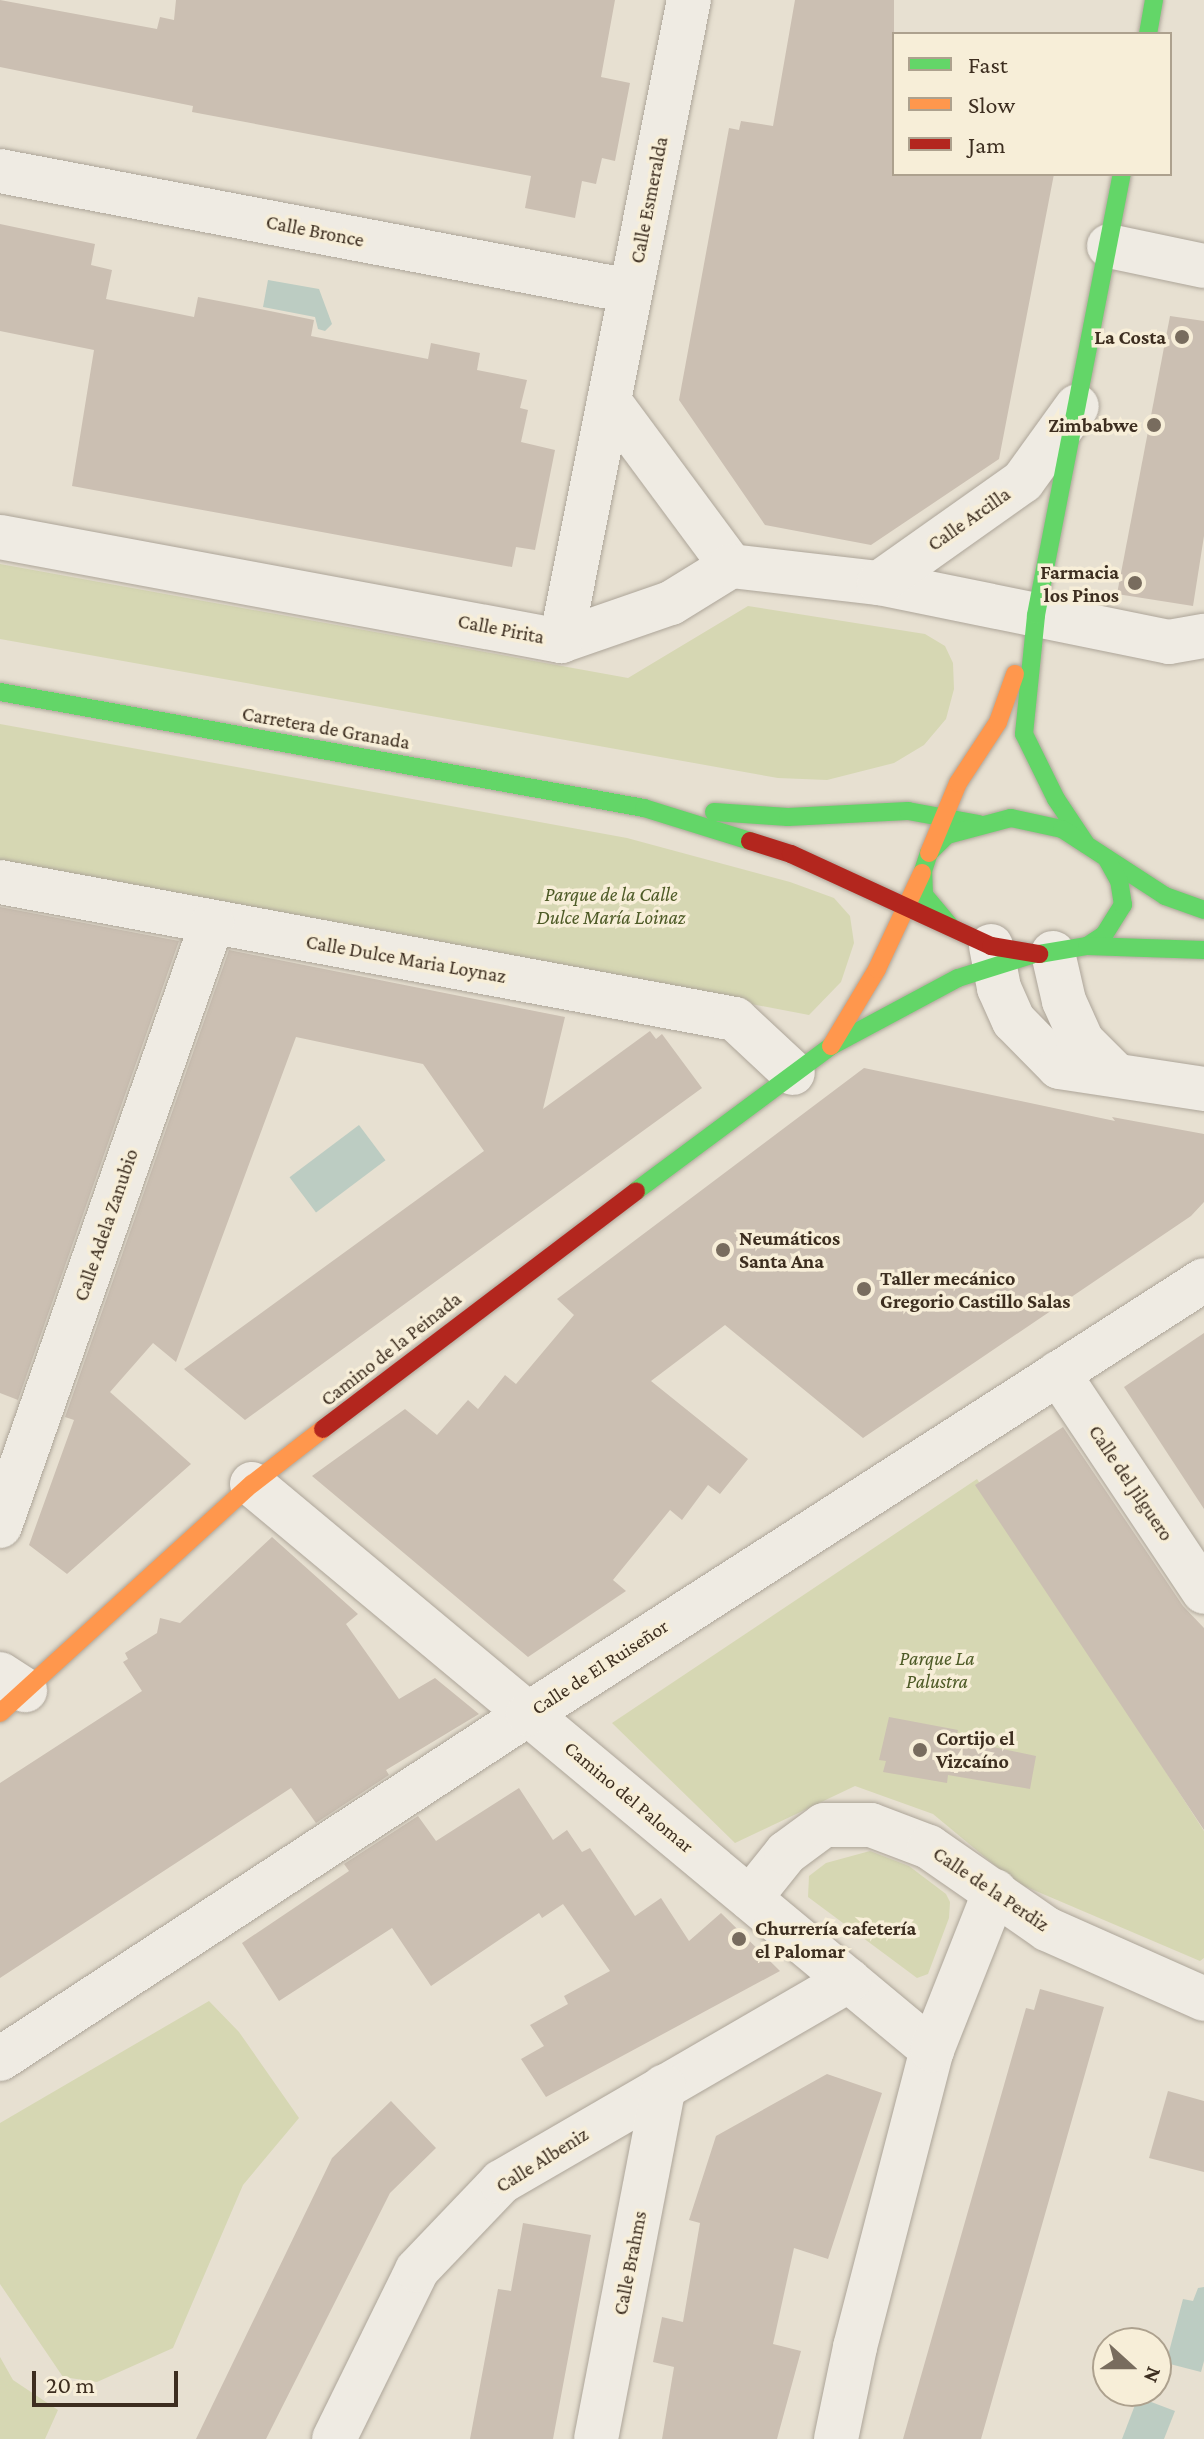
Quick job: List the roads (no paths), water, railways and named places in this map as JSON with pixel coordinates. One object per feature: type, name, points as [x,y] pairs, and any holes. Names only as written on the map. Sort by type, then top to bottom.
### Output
[{"type":"main road","points":[[1148,32],[1154,0]]},
{"type":"main road","name":"Calle Arcilla","points":[[1086,844],[1056,799],[1024,734],[1036,615],[1122,176]]},
{"type":"main road","name":"Calle Arcilla","points":[[926,862],[958,783],[998,722],[1036,615]]},
{"type":"main road","name":"Carretera de Granada","points":[[0,692],[644,808]]},
{"type":"main road","points":[[644,808],[788,817],[908,811],[979,824]]},
{"type":"main road","points":[[644,808],[791,854],[908,910],[1031,953],[1204,950]]},
{"type":"main road","points":[[951,927],[924,895],[926,862],[947,835],[979,824],[1011,818],[1062,829],[1165,896],[1204,910]]},
{"type":"main road","points":[[1031,953],[1104,935],[1123,905],[1119,881],[1106,858]]},
{"type":"main road","name":"Camino de la Peinada","points":[[831,1046],[908,910],[926,862]]},
{"type":"main road","name":"Camino de la Peinada","points":[[8,1693],[252,1484],[421,1352],[793,1073],[831,1046],[958,978],[1031,953]]},
{"type":"street","name":"Calle Esmeralda","points":[[543,637],[609,401],[689,0]]},
{"type":"street","name":"Calle Bronce","points":[[0,171],[630,291]]},
{"type":"street","points":[[1109,246],[1204,266]]},
{"type":"street","points":[[609,401],[731,566],[879,583],[1169,642],[1204,636]]},
{"type":"street","name":"Calle Arcilla","points":[[879,583],[1023,481],[1077,406]]},
{"type":"street","name":"Calle Pirita","points":[[0,537],[543,637],[671,603],[731,566]]},
{"type":"street","name":"Calle Dulce Maria Loynaz","points":[[0,882],[735,1019],[793,1073]]},
{"type":"street","name":"Calle Adela Zanubio","points":[[0,1526],[212,923]]},
{"type":"street","points":[[1114,1073],[1082,1041],[1064,1001],[1031,953],[999,988],[1014,1021],[1059,1067],[1204,1089]]},
{"type":"street","name":"Calle de El Ruiseñor","points":[[0,2059],[528,1714],[1204,1280]]},
{"type":"street","name":"Calle del Jilguero","points":[[1058,1373],[1204,1592]]},
{"type":"street","name":"Camino del Palomar","points":[[252,1484],[932,2050]]},
{"type":"street","name":"Calle de la Perdiz","points":[[750,1898],[786,1853],[824,1825],[871,1825],[929,1847],[1047,1929],[1204,1999]]},
{"type":"street","points":[[836,2439],[855,2347],[932,2050],[995,1891]]},
{"type":"street","name":"Calle Albeniz","points":[[334,2439],[417,2270],[501,2182],[849,1980]]},
{"type":"street","name":"Calle Brahms","points":[[596,2439],[664,2087]]},
{"type":"place","name":"La Costa","points":[[1182,337]]},
{"type":"place","name":"Zimbabwe","points":[[1154,425]]},
{"type":"place","name":"Farmacia los Pinos","points":[[1135,583]]},
{"type":"place","name":"Neumáticos Santa Ana","points":[[723,1250]]},
{"type":"place","name":"Taller mecánico Gregorio Castillo Salas","points":[[864,1289]]},
{"type":"place","name":"Cortijo el Vizcaíno","points":[[920,1750]]},
{"type":"place","name":"Churrería cafetería el Palomar","points":[[739,1939]]},
{"type":"park label","name":"Parque de la Calle Dulce María Loinaz","points":[[611,906]]},
{"type":"park label","name":"Parque La Palustra","points":[[937,1670]]}]
